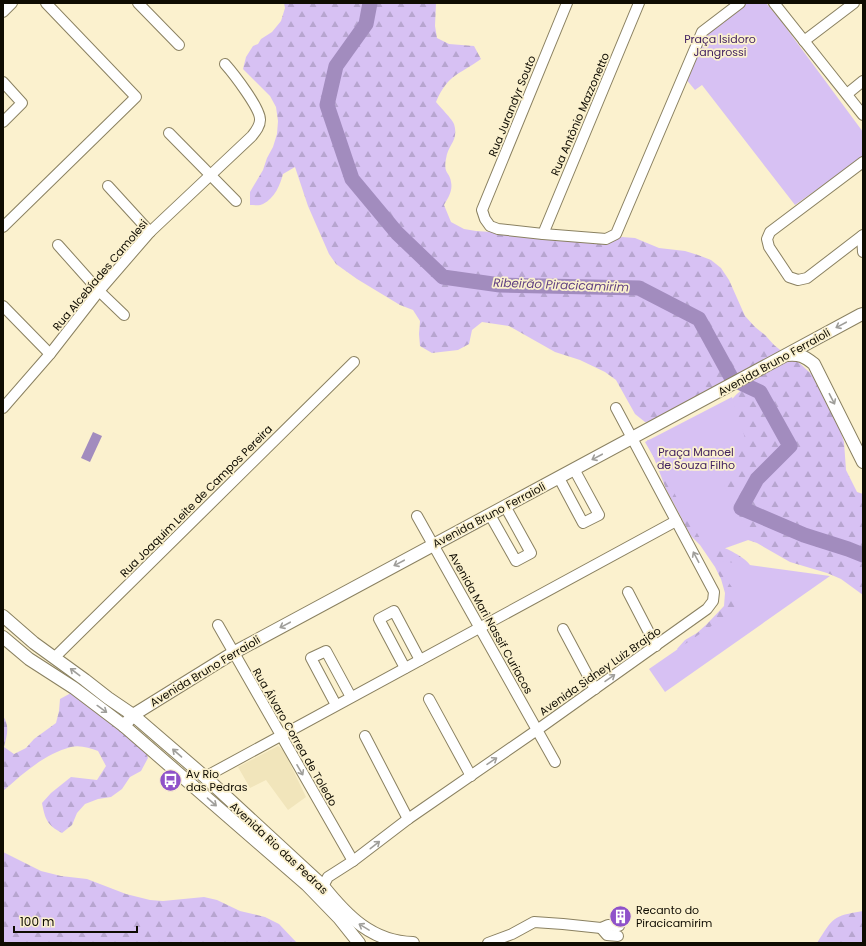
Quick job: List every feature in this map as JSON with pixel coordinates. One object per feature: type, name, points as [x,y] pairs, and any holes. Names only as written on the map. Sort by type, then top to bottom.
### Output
[{"type":"street","points":[[3,12],[12,3]]},
{"type":"street","points":[[3,228],[136,97],[46,3]]},
{"type":"street","points":[[138,3],[179,45]]},
{"type":"street","name":"Rua Jurandyr Souto","points":[[543,234],[498,229],[490,226],[484,219],[482,210],[567,3]]},
{"type":"street","name":"Rua Antônio Mazzonetto","points":[[543,234],[639,3]]},
{"type":"street","points":[[543,234],[606,239],[616,234],[702,32],[740,3]]},
{"type":"street","points":[[774,3],[863,115]]},
{"type":"street","points":[[804,41],[854,3]]},
{"type":"street","name":"Rua Alcebíades Camolesi","points":[[3,408],[50,354],[99,291],[150,232],[258,129],[260,120],[258,110],[227,66]]},
{"type":"street","points":[[847,94],[863,81]]},
{"type":"street","points":[[3,82],[22,102],[3,122]]},
{"type":"street","points":[[169,133],[236,201]]},
{"type":"street","points":[[862,236],[807,278],[798,280],[789,277],[768,247],[767,239],[770,232],[863,162]]},
{"type":"street","points":[[108,186],[150,232]]},
{"type":"street","points":[[862,236],[863,252]]},
{"type":"street","points":[[58,245],[99,291],[124,315]]},
{"type":"street","points":[[3,306],[50,354]]},
{"type":"street","name":"Avenida Bruno Ferraioli","points":[[124,726],[133,715],[233,653],[787,355],[862,313]]},
{"type":"street","points":[[814,364],[814,346],[819,336]]},
{"type":"street","points":[[787,355],[799,354],[814,364],[863,462]]},
{"type":"street","name":"Rua Joaquim Leite de Campos Pereira","points":[[55,657],[354,362]]},
{"type":"street","name":"Avenida Sidney Luiz Brajão","points":[[322,886],[328,877],[353,861],[408,819],[656,646],[707,609],[714,601],[714,592],[616,408]]},
{"type":"street","points":[[559,478],[583,523],[599,515],[574,469]]},
{"type":"street","points":[[490,515],[516,561],[531,553],[505,506]]},
{"type":"street","name":"Avenida Mari Nassif Curiacos","points":[[417,516],[554,762]]},
{"type":"street","points":[[205,777],[676,521]]},
{"type":"street","points":[[628,592],[656,646]]},
{"type":"street","points":[[405,668],[379,619],[394,611],[420,660]]},
{"type":"street","name":"Avenida Rio das Pedras","points":[[3,616],[34,642],[133,715],[205,777],[322,886],[350,917],[366,929],[384,938],[399,943],[413,943]]},
{"type":"street","name":"Rua Álvaro Correa de Toledo","points":[[218,625],[353,861]]},
{"type":"street","points":[[563,629],[595,689]]},
{"type":"street","name":"Avenida Rio das Pedras","points":[[3,637],[29,659],[74,688],[124,726],[307,885],[339,918],[359,943]]},
{"type":"street","points":[[336,705],[311,658],[326,651],[351,697]]},
{"type":"street","points":[[429,699],[470,776]]},
{"type":"street","points":[[365,736],[408,819]]},
{"type":"street","points":[[488,943],[512,934],[534,922],[601,928],[608,925],[618,931]]},
{"type":"street","points":[[507,943],[512,934]]},
{"type":"shaded area","points":[[93,432],[102,436],[90,462],[81,458]]},
{"type":"shaded area","points":[[278,746],[284,751],[306,797],[288,810],[266,780],[250,788],[238,767]]},
{"type":"green space","points":[[284,3],[436,3],[435,26],[437,38],[449,44],[474,46],[481,59],[450,80],[440,93],[436,102],[453,122],[455,130],[454,139],[447,154],[445,164],[445,168],[450,179],[451,188],[450,194],[444,205],[451,222],[464,229],[476,231],[610,240],[622,237],[635,238],[659,248],[685,251],[698,255],[711,260],[721,268],[729,280],[745,316],[774,345],[795,359],[820,382],[844,442],[846,470],[857,492],[863,494],[863,595],[841,579],[827,573],[790,562],[757,543],[733,535],[717,545],[740,556],[750,565],[754,579],[755,604],[687,656],[677,649],[685,640],[697,633],[707,624],[724,606],[725,593],[721,579],[715,567],[700,545],[691,536],[666,489],[647,440],[710,430],[734,397],[753,382],[748,371],[658,421],[645,422],[635,414],[616,380],[605,372],[580,360],[555,352],[509,326],[482,322],[472,330],[469,344],[458,350],[432,353],[420,346],[420,321],[413,310],[400,305],[357,279],[336,264],[329,254],[308,206],[295,167],[283,174],[276,191],[271,198],[260,205],[250,205],[250,192],[263,170],[273,147],[277,134],[278,121],[276,107],[270,96],[243,69],[246,57],[253,46],[258,44],[261,39],[272,32],[281,21],[285,8]]},
{"type":"green space","name":"Praça Isidoro Jangrossi","points":[[746,3],[766,3],[863,132],[863,157],[795,205],[702,85],[695,90],[685,78],[704,34]]},
{"type":"green space","name":"Praça Manoel de Souza Filho","points":[[732,397],[745,438],[724,486],[751,539],[709,554],[645,442]]},
{"type":"green space","points":[[713,560],[830,576],[665,692],[649,669],[733,611],[736,604],[736,593]]},
{"type":"green space","points":[[71,693],[144,746],[148,758],[141,771],[130,777],[122,789],[111,797],[98,799],[85,804],[77,813],[72,825],[62,833],[53,827],[48,821],[44,813],[42,803],[51,793],[71,777],[97,780],[106,766],[98,751],[74,746],[61,750],[43,759],[3,791],[3,716],[7,723],[7,735],[4,747],[14,754],[26,748],[34,739],[56,723],[60,699]]},
{"type":"green space","points":[[3,852],[41,871],[61,876],[87,879],[126,894],[150,900],[163,901],[204,897],[217,900],[240,911],[265,917],[279,924],[297,943],[3,943]]},
{"type":"green space","points":[[863,911],[863,943],[817,943],[830,923],[834,920],[845,915]]},
{"type":"waterway","name":"Ribeirão Piracicamirim","points":[[370,3],[366,24],[336,66],[327,105],[352,179],[397,233],[443,277],[500,285],[639,288],[699,319],[732,379],[760,392],[790,446],[757,479],[741,508],[804,535],[863,555]]},
{"type":"place","name":"Av Rio das Pedras","points":[[170,780]]},
{"type":"place","name":"Recanto do Piracicamirim","points":[[621,916]]}]
